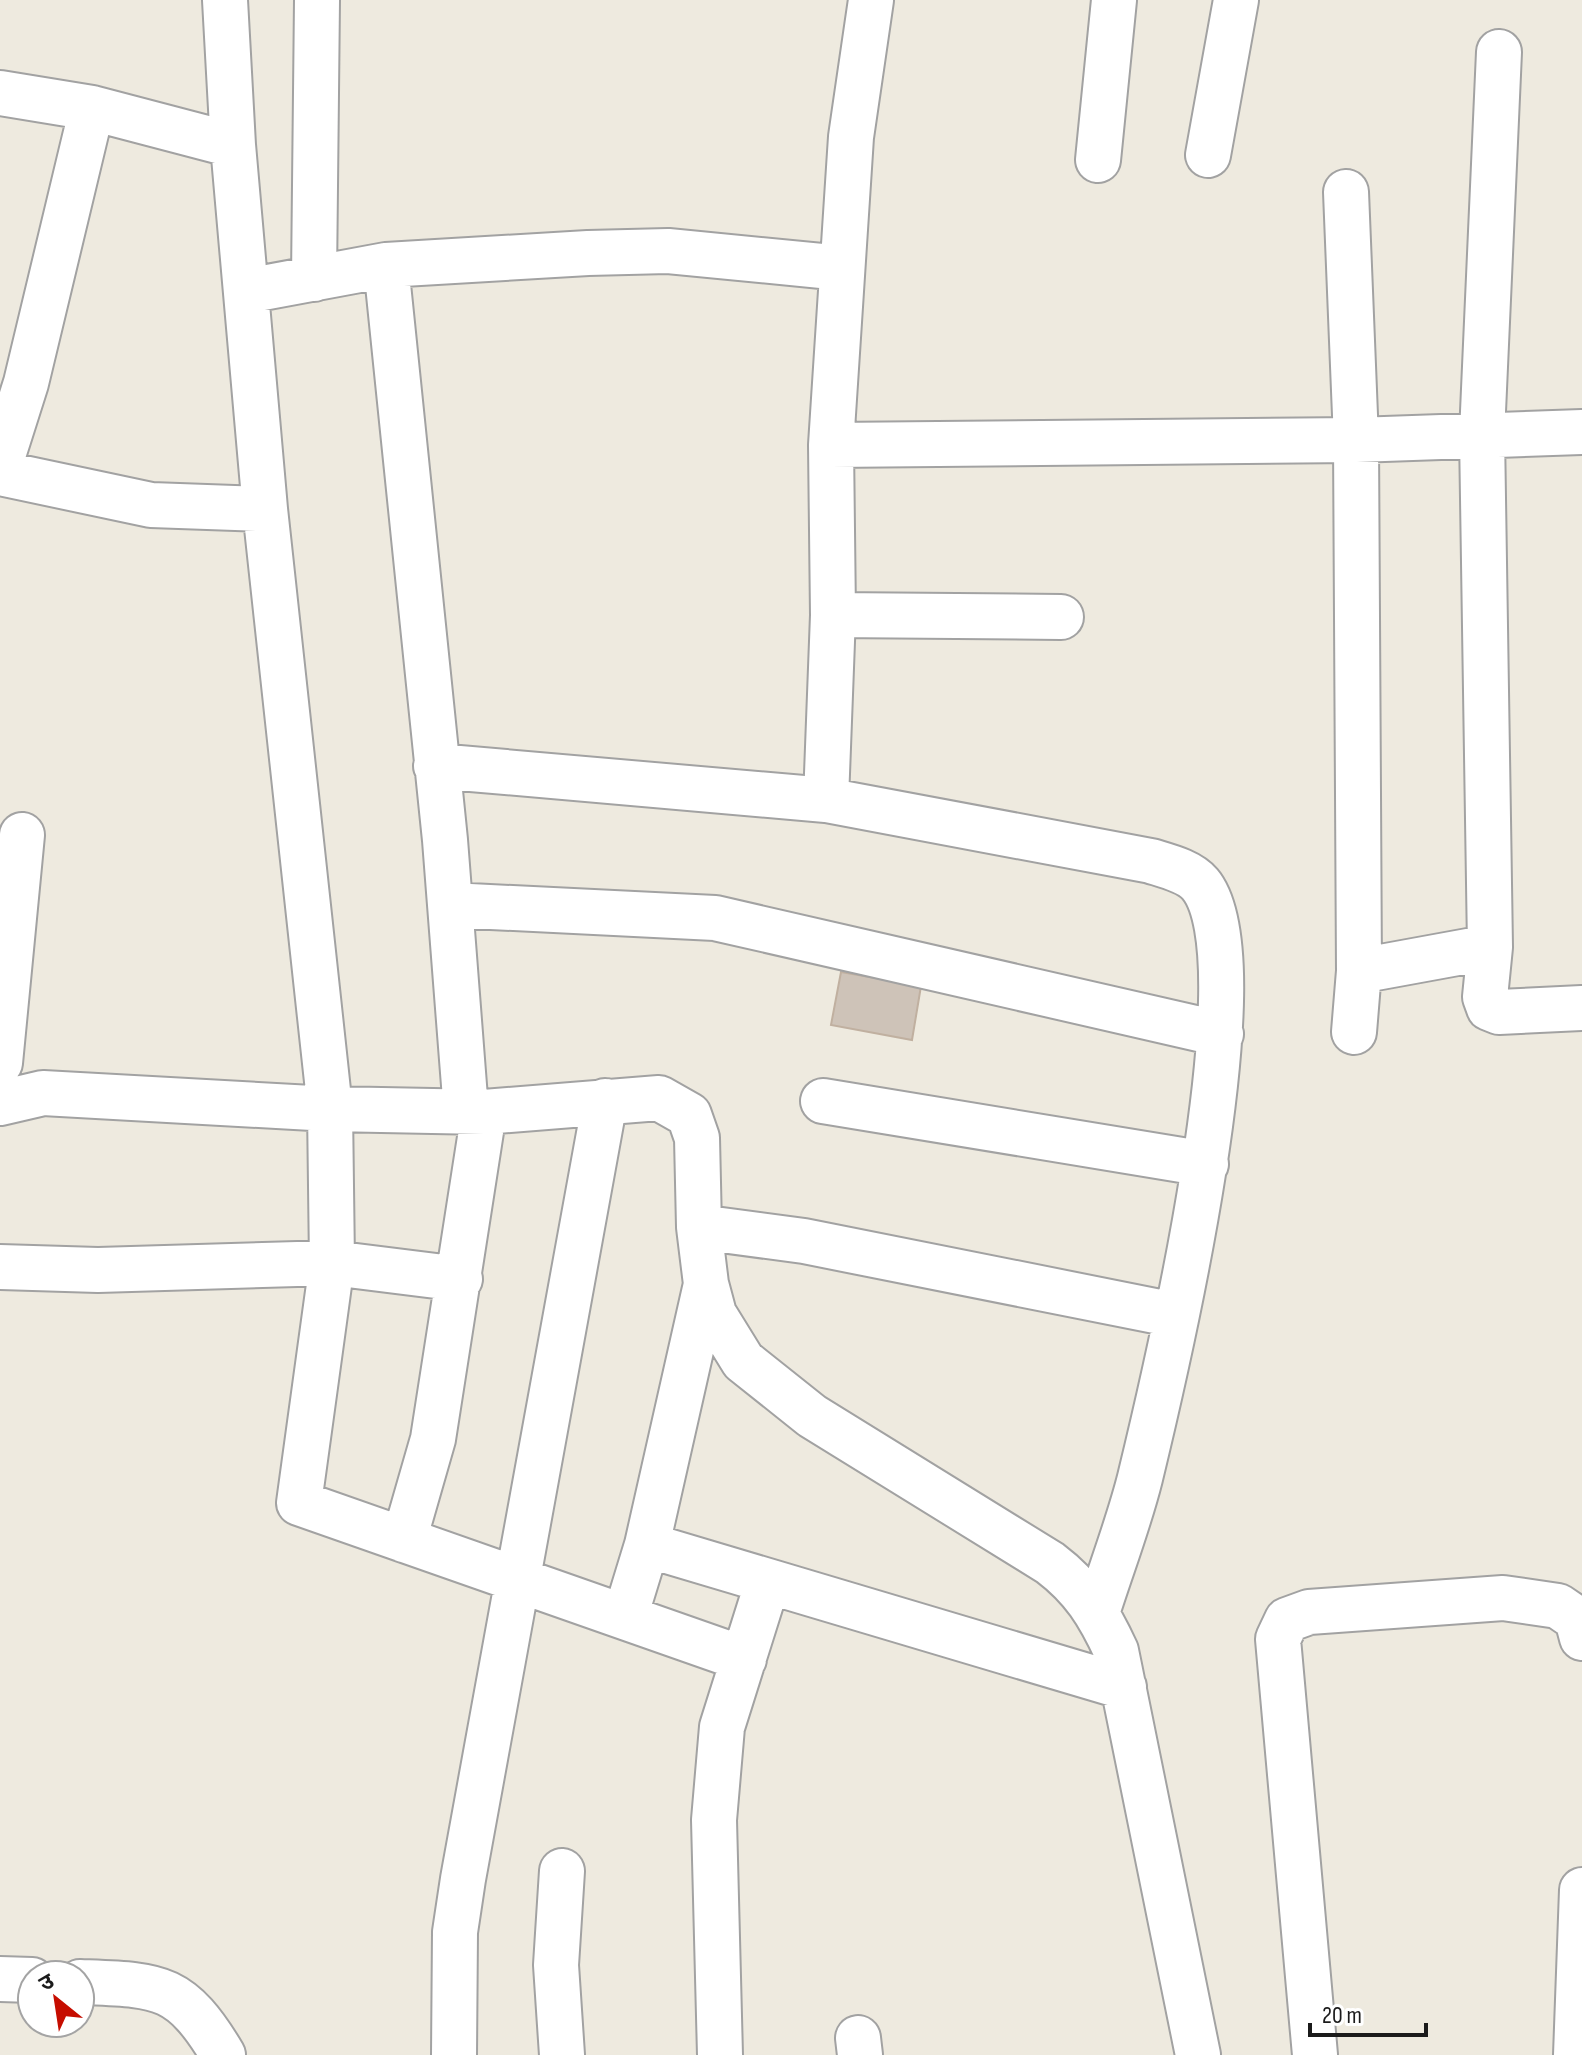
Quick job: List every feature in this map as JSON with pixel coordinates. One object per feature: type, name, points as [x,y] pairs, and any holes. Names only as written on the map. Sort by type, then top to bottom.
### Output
[{"type":"street","points":[[225,0],[233,145],[265,509],[330,1109],[332,1263],[299,1503],[744,1659]]},
{"type":"street","points":[[314,279],[317,0]]},
{"type":"street","points":[[826,800],[833,615],[831,445],[851,137],[871,0]]},
{"type":"street","points":[[1098,160],[1114,0]]},
{"type":"street","points":[[1208,155],[1236,0]]},
{"type":"street","points":[[1499,52],[1482,434],[1490,947],[1485,997],[1494,1011],[1582,1008]]},
{"type":"street","points":[[0,93],[92,108],[233,145]]},
{"type":"street","points":[[0,465],[26,383],[92,108]]},
{"type":"street","points":[[1346,192],[1356,440],[1359,971],[1354,1032]]},
{"type":"street","points":[[246,291],[386,265],[668,251],[842,268]]},
{"type":"street","points":[[386,265],[450,905],[475,1112],[460,1279],[433,1439],[404,1540]]},
{"type":"street","points":[[831,445],[1356,440],[1582,432]]},
{"type":"street","points":[[0,473],[151,505],[265,509]]},
{"type":"street","points":[[833,615],[1061,617]]},
{"type":"street","points":[[436,766],[826,800],[1151,861],[1182,871],[1200,884],[1213,911],[1222,953],[1221,1034],[1206,1164],[1139,1479],[1098,1610]]},
{"type":"street","points":[[0,1063],[22,835]]},
{"type":"street","points":[[450,905],[715,918],[1221,1034]]},
{"type":"street","points":[[1359,971],[1490,947]]},
{"type":"street","points":[[0,1103],[43,1093],[330,1109],[475,1112],[659,1098],[689,1115],[697,1138],[699,1227],[706,1284],[714,1314],[743,1361],[812,1416],[1050,1563],[1072,1580],[1098,1610],[1116,1651],[1198,2055]]},
{"type":"street","points":[[454,2055],[455,1932],[605,1101]]},
{"type":"street","points":[[823,1101],[1206,1164]]},
{"type":"street","points":[[699,1227],[881,1255],[1175,1315]]},
{"type":"street","points":[[0,1267],[98,1270],[332,1263],[460,1279]]},
{"type":"street","points":[[625,1617],[647,1545],[706,1284]]},
{"type":"street","points":[[647,1545],[767,1584],[1124,1687]]},
{"type":"street","points":[[720,2055],[714,1820],[722,1727],[767,1584]]},
{"type":"street","points":[[1315,2055],[1278,1639],[1287,1620],[1309,1612],[1503,1598],[1558,1606],[1577,1619],[1582,1638]]},
{"type":"street","points":[[562,1871],[556,1965],[562,2055]]},
{"type":"street","points":[[1576,2055],[1582,1890]]},
{"type":"street","points":[[96,1983],[154,1986],[178,1997],[204,2024],[223,2055]]},
{"type":"building","points":[[841,972],[921,986],[912,1040],[831,1025]]}]
